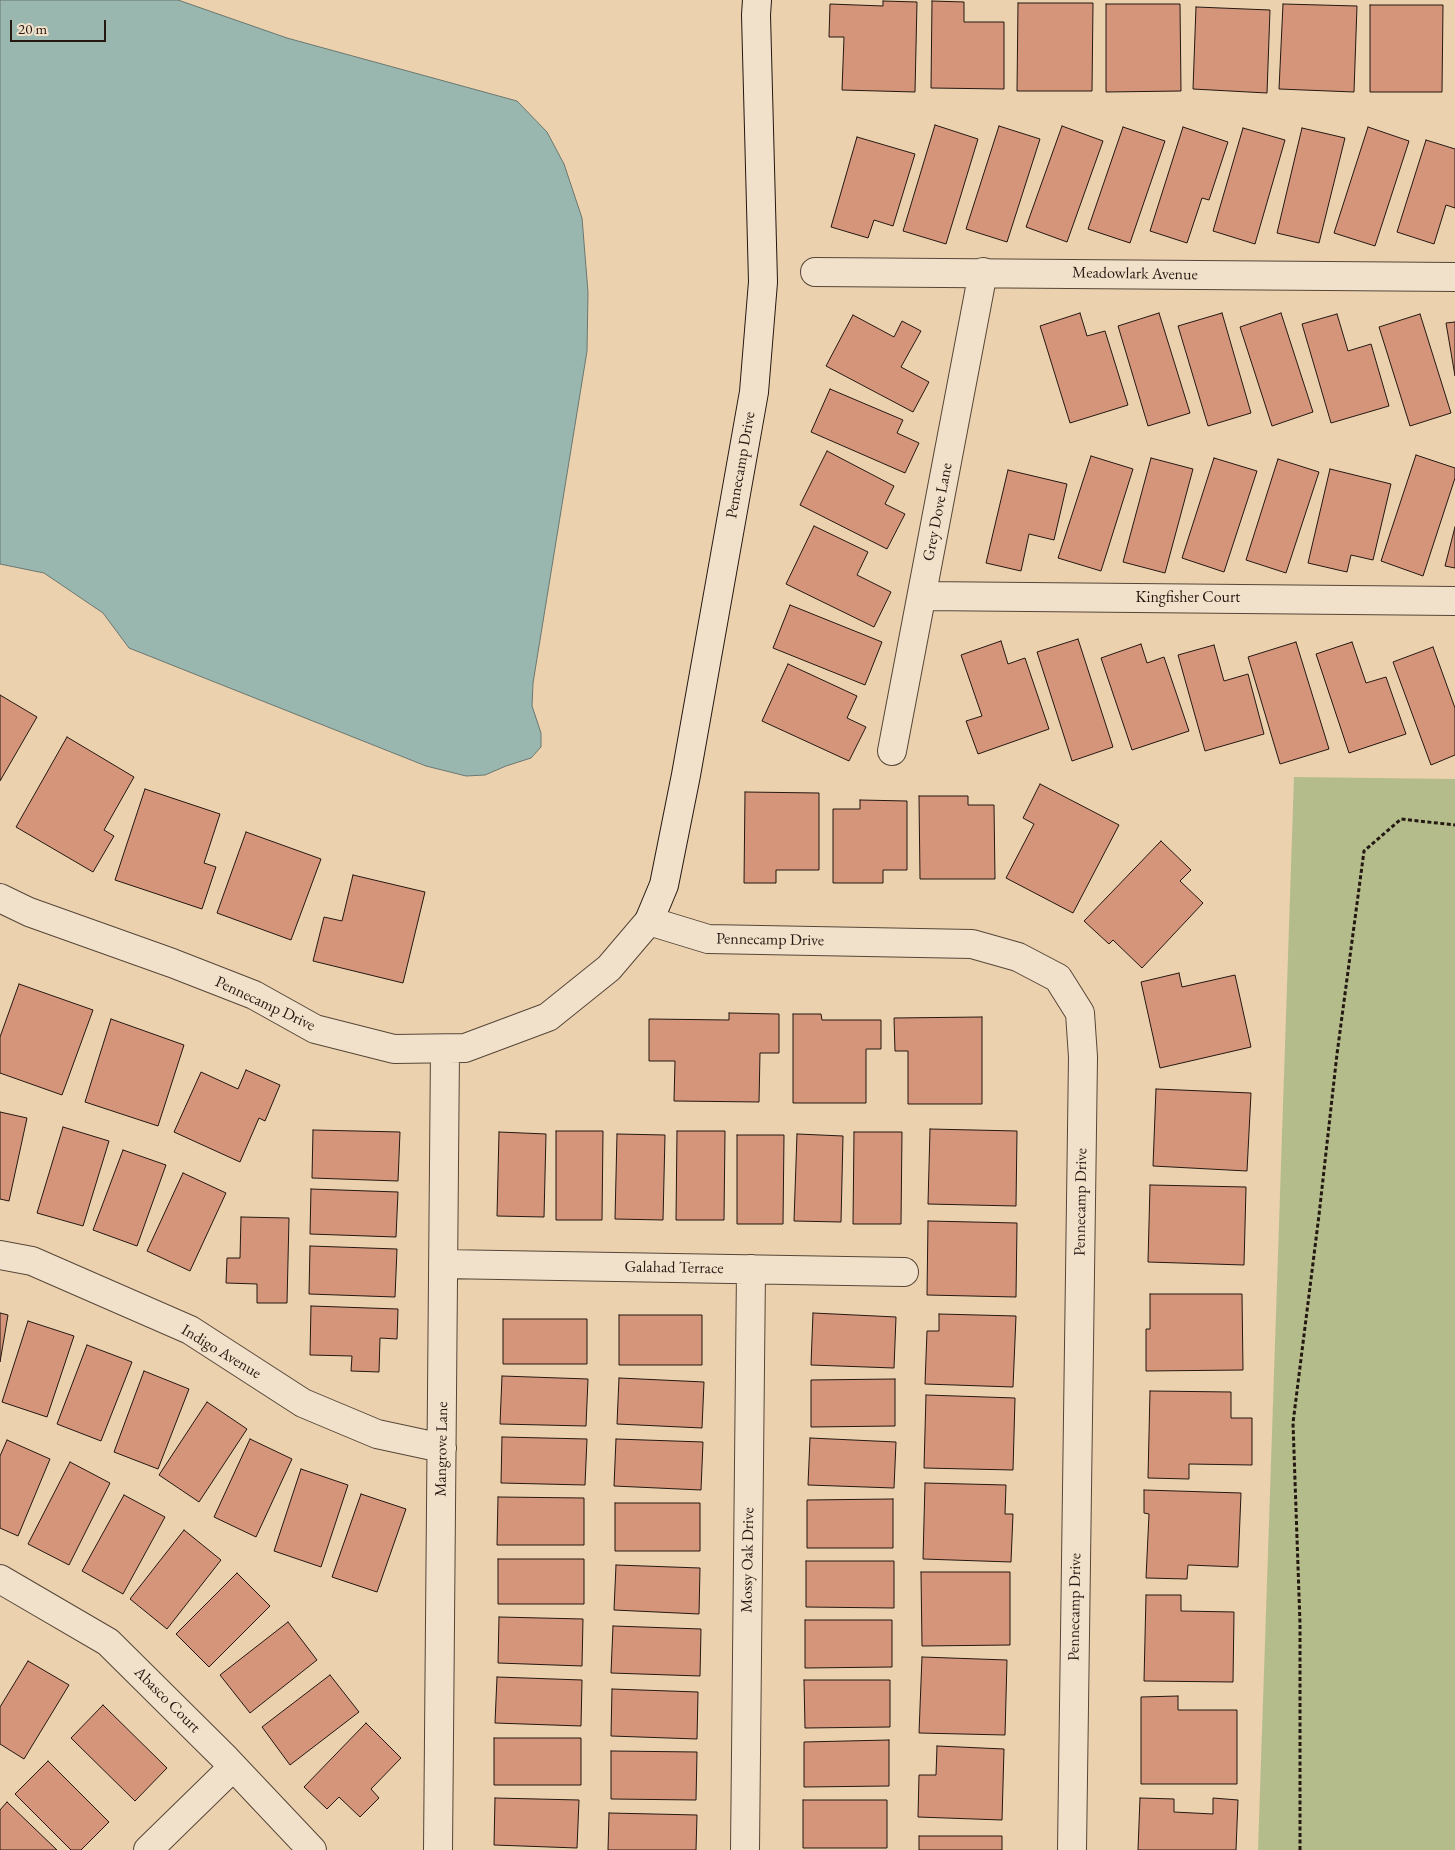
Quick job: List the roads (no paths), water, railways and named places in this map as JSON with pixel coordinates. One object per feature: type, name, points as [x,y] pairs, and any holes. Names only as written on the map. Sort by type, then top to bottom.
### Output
[{"type":"street","name":"Pennecamp Drive","points":[[0,898],[29,912],[172,963],[254,995],[315,1028],[394,1049],[465,1048],[548,1017],[609,968],[649,921],[664,885],[686,775],[754,392],[763,282],[757,0]]},
{"type":"street","name":"Meadowlark Avenue","points":[[815,272],[1455,277]]},
{"type":"street","name":"Grey Dove Lane","points":[[892,751],[983,272]]},
{"type":"street","name":"Kingfisher Court","points":[[922,596],[1455,600]]},
{"type":"street","name":"Pennecamp Drive","points":[[649,921],[708,939],[972,944],[1018,957],[1058,978],[1080,1013],[1082,1057],[1072,1850]]},
{"type":"street","name":"Mangrove Lane","points":[[438,1850],[445,1049]]},
{"type":"street","name":"Indigo Avenue","points":[[0,1255],[32,1261],[190,1330],[303,1403],[377,1434],[442,1448]]},
{"type":"street","name":"Galahad Terrace","points":[[443,1264],[904,1272]]},
{"type":"street","name":"Mossy Oak Drive","points":[[745,1850],[751,1269]]},
{"type":"street","name":"Abasco Court","points":[[0,1578],[108,1642],[233,1766],[312,1850]]},
{"type":"street","points":[[148,1850],[233,1766]]},
{"type":"water","points":[[0,0],[178,0],[287,38],[517,101],[547,132],[564,164],[582,218],[588,292],[587,351],[533,683],[532,706],[541,733],[541,747],[531,758],[485,775],[466,776],[426,766],[129,648],[103,613],[44,573],[0,564]]}]
